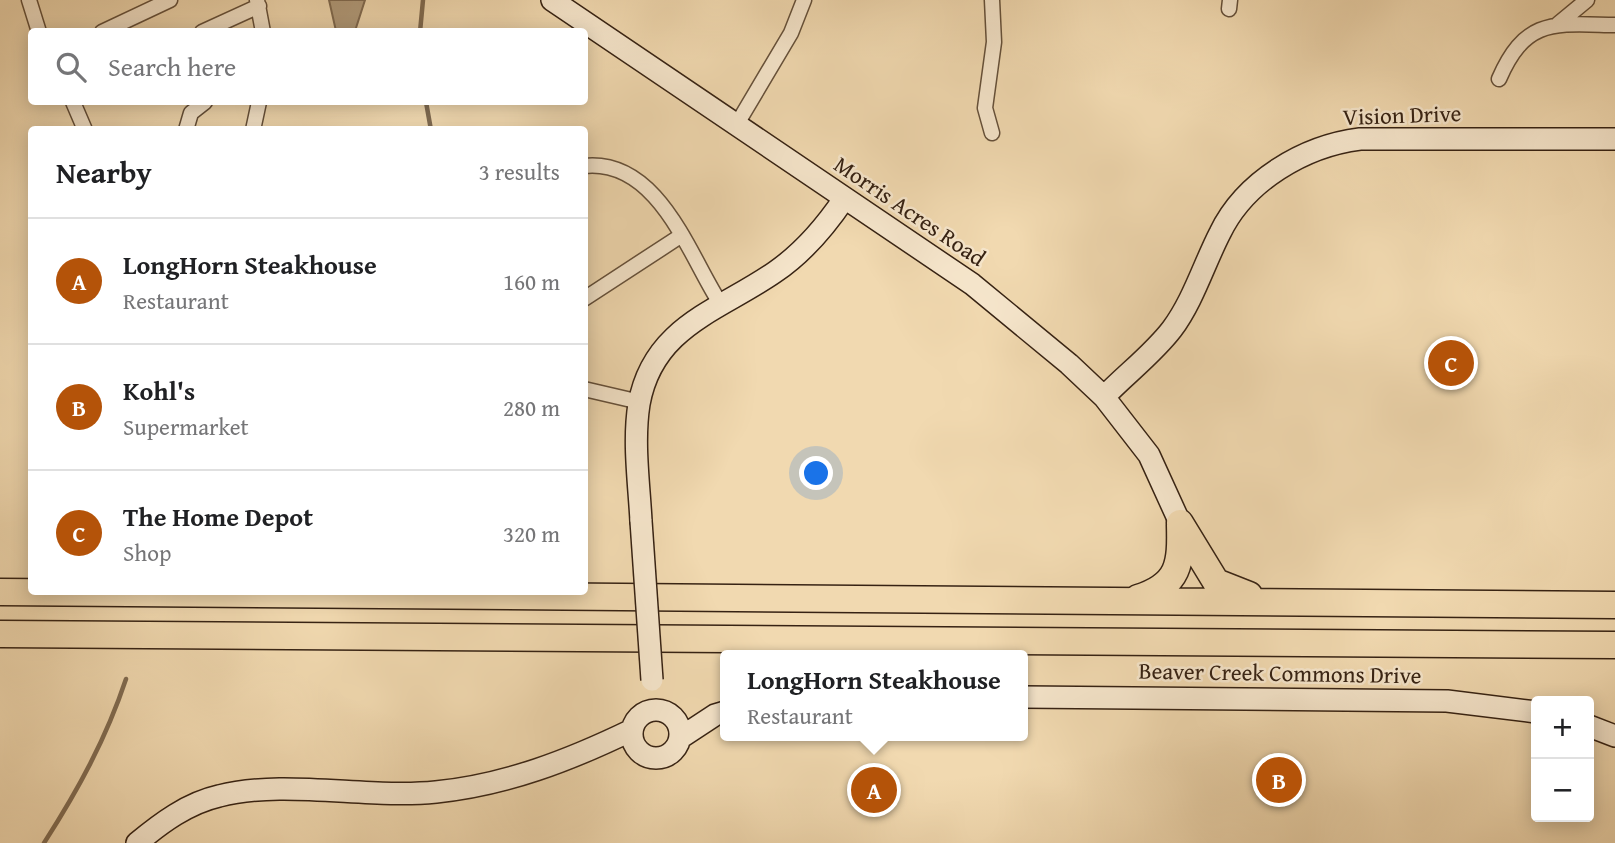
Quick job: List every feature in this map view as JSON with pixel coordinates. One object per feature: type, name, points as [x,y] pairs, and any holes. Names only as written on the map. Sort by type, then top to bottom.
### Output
[{"type":"highway","points":[[1134,600],[1159,589],[1175,573],[1181,555],[1180,523]]},
{"type":"highway","points":[[1180,523],[1216,582],[1236,592],[1278,601]]},
{"type":"highway","points":[[0,592],[28,592]]},
{"type":"highway","points":[[425,595],[1615,605]]},
{"type":"highway","points":[[0,635],[1615,647]]},
{"type":"street","points":[[29,0],[38,28]]},
{"type":"street","points":[[110,28],[170,0]]},
{"type":"street","name":"Morris Acres Road","points":[[552,0],[972,284],[1104,397],[1149,455],[1180,523]]},
{"type":"street","points":[[737,124],[791,33],[804,0]]},
{"type":"street","points":[[992,0],[994,42],[985,108],[992,133]]},
{"type":"street","points":[[1499,79],[1521,40],[1558,24],[1587,0]]},
{"type":"street","points":[[210,28],[258,3],[262,28]]},
{"type":"street","points":[[1558,24],[1615,25]]},
{"type":"street","points":[[73,105],[83,126]]},
{"type":"street","points":[[187,126],[191,113],[201,105]]},
{"type":"street","points":[[254,126],[258,105]]},
{"type":"street","name":"Vision Drive","points":[[1104,397],[1172,328],[1232,212],[1268,176],[1297,158],[1333,144],[1360,139],[1615,139]]},
{"type":"street","points":[[588,166],[611,169],[631,178],[667,208],[720,303]]},
{"type":"street","points":[[680,738],[679,725],[667,712],[652,680],[636,430],[640,402],[660,354],[674,336],[720,303],[774,273],[800,253],[844,199]]},
{"type":"street","points":[[588,296],[682,235]]},
{"type":"street","points":[[588,390],[640,402]]},
{"type":"street","points":[[640,753],[633,742],[636,722],[652,680]]},
{"type":"street","name":"Beaver Creek Commons Drive","points":[[1028,697],[1447,701],[1531,711]]},
{"type":"street","points":[[581,755],[651,710],[720,713]]},
{"type":"street","points":[[137,843],[179,813],[219,796],[286,791],[434,792],[491,783],[581,755],[640,753],[660,758],[671,752],[680,738],[720,713]]},
{"type":"street","points":[[1594,728],[1615,736]]},
{"type":"shaded area","points":[[329,0],[365,0],[356,28],[335,28]]},
{"type":"waterway","points":[[420,28],[423,0]]},
{"type":"waterway","points":[[427,105],[430,126]]},
{"type":"waterway","points":[[44,843],[90,764],[126,679]]},
{"type":"place","name":"The Home Depot","points":[[1451,363]]},
{"type":"place","name":"Kohl's","points":[[1279,780]]},
{"type":"place","name":"LongHorn Steakhouse","points":[[874,790]]}]
